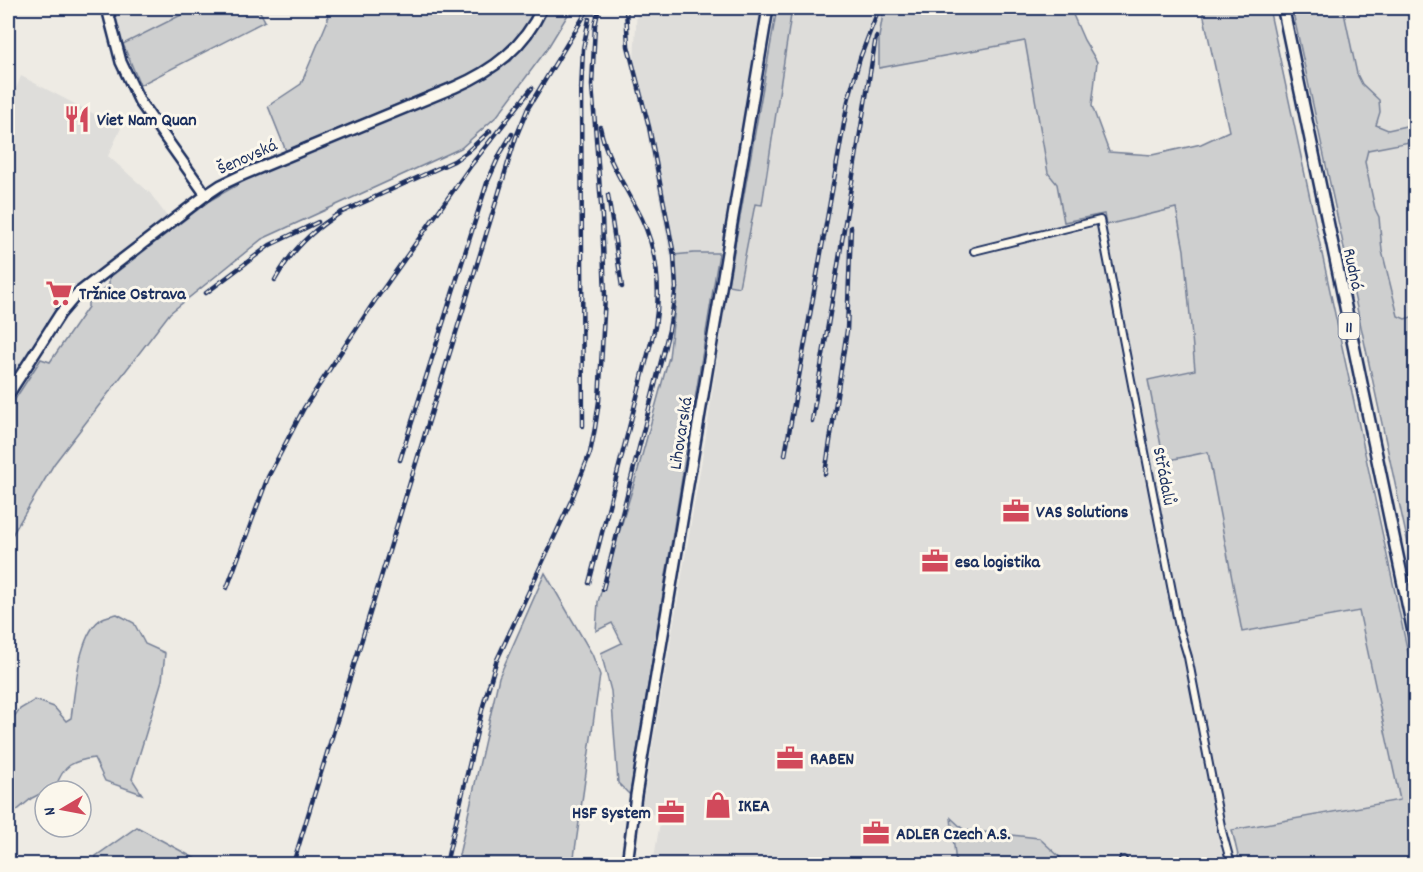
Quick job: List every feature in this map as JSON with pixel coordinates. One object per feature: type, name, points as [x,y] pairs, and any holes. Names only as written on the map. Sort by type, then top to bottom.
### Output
[{"type":"main road","name":"Rudná","points":[[1283,8],[1416,644]]},
{"type":"street","points":[[108,8],[114,39],[129,81],[140,102],[206,195]]},
{"type":"street","name":"Šenovská","points":[[8,395],[60,314],[77,294],[206,195],[240,176],[467,82],[486,72],[516,48],[542,8]]},
{"type":"street","name":"Lihovarská","points":[[627,864],[636,795],[768,8]]},
{"type":"street","name":"Střádalů","points":[[974,251],[1100,220],[1179,627],[1188,657],[1222,831],[1231,864]]},
{"type":"shaded area","points":[[113,8],[195,8],[123,44]]},
{"type":"shaded area","points":[[195,8],[258,8],[265,21],[140,85],[123,44]]},
{"type":"shaded area","points":[[327,8],[535,8],[523,31],[498,60],[463,77],[286,151],[268,106],[301,84],[328,20]]},
{"type":"shaded area","points":[[548,8],[572,8],[547,49],[497,116],[461,148],[262,239],[170,313],[54,464],[8,542],[8,410],[41,359],[50,362],[88,307],[88,301],[109,285],[109,278],[209,201],[258,173],[485,76],[511,61]]},
{"type":"shaded area","points":[[637,8],[764,8],[719,253],[670,256],[634,61]]},
{"type":"shaded area","points":[[777,8],[827,8],[791,15],[762,205],[755,204],[739,287],[728,285]]},
{"type":"shaded area","points":[[827,8],[884,8],[879,37],[879,68],[1025,41],[1048,172],[1057,184],[1067,234],[1176,208],[1184,250],[1195,370],[1148,380],[1164,460],[1208,452],[1242,631],[1359,611],[1400,800],[1217,833],[1225,864],[1129,864],[1127,858],[971,864],[653,864],[661,816],[641,812],[705,442],[728,285],[739,287],[755,204],[762,205],[791,14],[826,10]]},
{"type":"shaded area","points":[[884,8],[1070,8],[1097,62],[1092,106],[1109,152],[1152,155],[1201,144],[1229,131],[1202,8],[1269,8],[1415,685],[1415,864],[1240,864],[1232,830],[1400,800],[1359,611],[1242,632],[1208,452],[1164,461],[1148,380],[1195,370],[1184,250],[1176,208],[1106,225],[1104,214],[1064,222],[1057,184],[1048,173],[1025,41],[879,68],[879,37]]},
{"type":"shaded area","points":[[1292,8],[1343,8],[1357,74],[1362,84],[1379,100],[1380,112],[1376,125],[1388,130],[1415,124],[1415,141],[1368,150],[1365,162],[1375,209],[1379,217],[1382,251],[1398,316],[1405,319],[1415,316],[1415,576]]},
{"type":"shaded area","points":[[1313,8],[1415,8],[1415,330],[1386,328]]},
{"type":"shaded area","points":[[21,76],[121,128],[108,156],[150,193],[168,218],[84,282],[59,307],[8,387],[8,109]]},
{"type":"shaded area","points":[[719,253],[630,795],[618,783],[611,691],[601,653],[622,643],[612,623],[596,631],[598,602],[669,357],[676,299],[674,255]]},
{"type":"shaded area","points":[[545,573],[592,654],[600,675],[573,864],[457,864],[499,677]]},
{"type":"shaded area","points":[[117,614],[134,623],[145,644],[165,653],[162,680],[132,779],[142,794],[105,781],[94,758],[86,759],[70,765],[59,779],[33,779],[33,798],[8,818],[8,724],[20,709],[35,700],[54,707],[66,721],[71,718],[83,649],[95,625],[103,618]]},
{"type":"shaded area","points":[[951,818],[964,830],[1039,838],[1064,861],[956,864]]},
{"type":"shaded area","points":[[137,827],[205,864],[95,864],[96,856]]},
{"type":"railway","points":[[293,864],[516,137],[528,108],[589,8]]},
{"type":"railway","points":[[446,864],[483,706],[496,662],[571,501],[590,453],[595,428],[599,401],[605,296],[602,217],[592,85],[595,25],[599,8]]},
{"type":"railway","points":[[603,589],[669,330],[676,288],[674,255],[649,127],[628,46],[626,8]]},
{"type":"railway","points":[[785,455],[848,101],[860,58],[879,8]]},
{"type":"railway","points":[[583,426],[581,92],[583,49],[589,19]]},
{"type":"railway","points":[[812,421],[876,37]]},
{"type":"railway","points":[[227,588],[268,477],[304,408],[374,302],[472,164],[532,88]]},
{"type":"railway","points":[[589,583],[655,327],[658,299],[657,272],[652,245],[642,219],[607,152],[600,127]]},
{"type":"railway","points":[[275,280],[295,251],[311,234],[340,213],[454,161],[490,131]]},
{"type":"railway","points":[[400,460],[487,183],[512,134]]},
{"type":"railway","points":[[608,195],[622,287]]},
{"type":"railway","points":[[206,293],[270,245],[318,222]]},
{"type":"railway","points":[[825,474],[847,330],[851,227]]},
{"type":"place","name":"Viet Nam Quan","points":[[77,119]]},
{"type":"place","name":"Tržnice Ostrava","points":[[59,293]]},
{"type":"place","name":"VAS Solutions","points":[[1016,511]]},
{"type":"place","name":"esa logistika","points":[[935,561]]},
{"type":"place","name":"RABEN","points":[[790,758]]},
{"type":"place","name":"IKEA","points":[[718,805]]},
{"type":"place","name":"HSF System","points":[[671,812]]},
{"type":"place","name":"ADLER Czech A.S.","points":[[876,833]]}]
